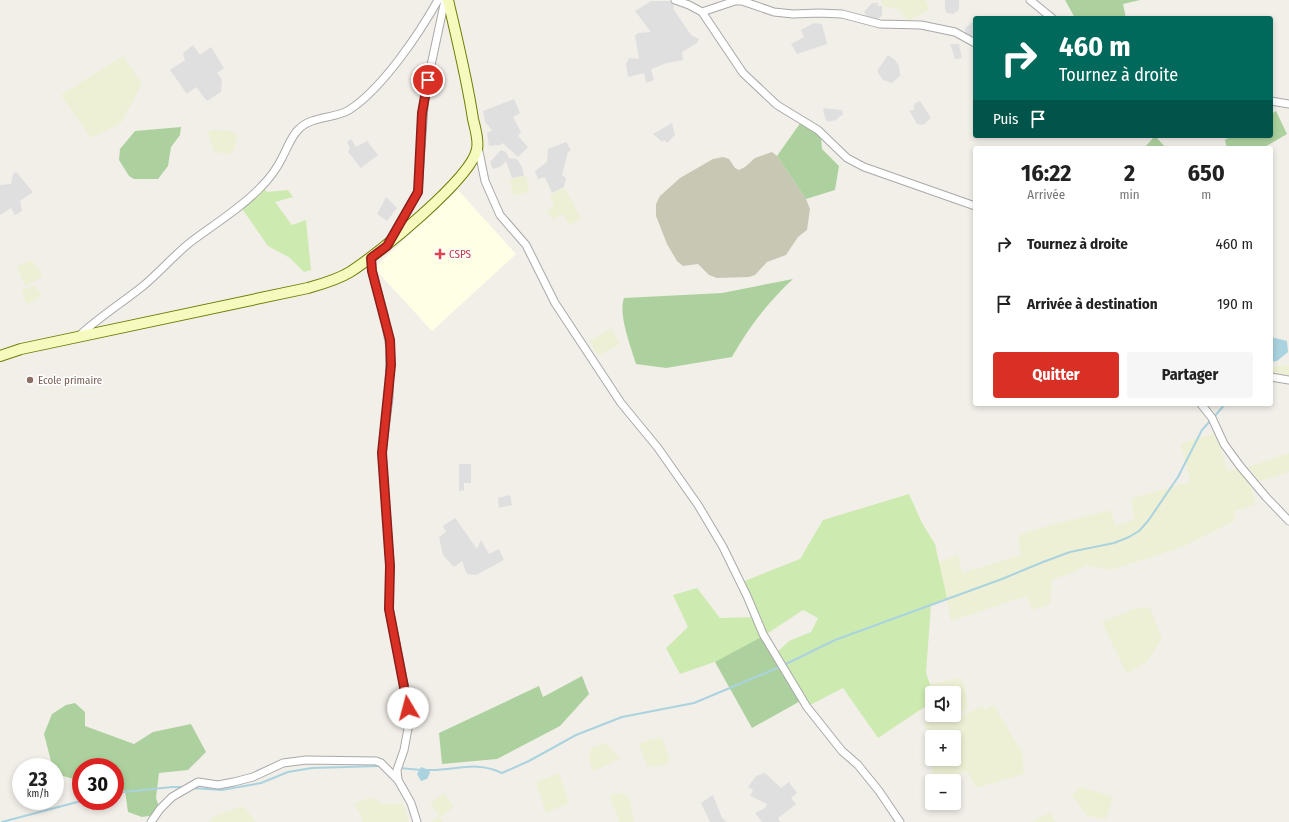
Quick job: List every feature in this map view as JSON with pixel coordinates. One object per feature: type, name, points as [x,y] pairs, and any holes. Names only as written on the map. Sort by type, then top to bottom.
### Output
[{"type":"street","points":[[77,337],[143,286],[191,241],[221,222],[263,186],[282,159],[298,129],[305,124],[342,113],[360,101],[375,87],[399,58],[427,19],[438,0]]},
{"type":"street","points":[[387,246],[418,192],[425,93],[444,0]]},
{"type":"street","points":[[448,0],[485,181],[500,215],[526,246],[534,259],[555,303],[621,403],[658,448],[698,505],[723,547],[748,596],[763,634],[807,707],[842,751],[858,765],[879,791],[900,822]]},
{"type":"street","points":[[675,0],[702,12],[743,73],[756,87],[784,111],[818,130],[847,158],[864,167],[973,205]]},
{"type":"street","points":[[1030,0],[1050,16]]},
{"type":"street","points":[[702,12],[735,1],[742,1],[774,12],[793,14],[842,14],[880,24],[921,25],[954,32],[973,42]]},
{"type":"street","points":[[1273,101],[1289,104]]},
{"type":"street","points":[[0,356],[21,349],[308,288],[340,278],[387,246],[445,192],[472,161],[478,147]]},
{"type":"street","points":[[371,258],[372,271],[384,314],[390,348],[390,378],[382,453],[390,566],[389,609],[406,694],[409,723],[404,750],[397,770],[398,780]]},
{"type":"street","points":[[1273,377],[1289,380]]},
{"type":"street","points":[[1203,406],[1212,418],[1224,444],[1240,466],[1266,497],[1289,521]]},
{"type":"street","points":[[151,822],[160,809],[172,797],[198,782],[218,785],[253,778],[283,763],[306,760],[376,761],[381,763],[398,780],[411,803],[417,822]]},
{"type":"shaded area","points":[[882,0],[925,0],[930,9],[908,21],[898,9],[882,6]]},
{"type":"shaded area","points":[[945,0],[959,0],[959,10],[953,14],[947,13],[945,9]]},
{"type":"shaded area","points":[[651,1],[673,1],[674,10],[691,35],[699,39],[697,43],[682,52],[683,60],[667,63],[651,69],[654,80],[646,83],[644,73],[628,77],[626,64],[629,58],[639,59],[635,36],[638,33],[651,32],[635,11]]},
{"type":"shaded area","points":[[872,3],[878,3],[878,6],[882,6],[882,16],[876,20],[868,20],[864,12]]},
{"type":"shaded area","points":[[973,22],[973,41],[965,38],[965,28]]},
{"type":"shaded area","points":[[814,23],[822,24],[827,44],[797,54],[791,44],[804,37],[801,30]]},
{"type":"shaded area","points":[[950,44],[959,44],[962,58],[955,59]]},
{"type":"shaded area","points":[[193,45],[200,55],[211,47],[224,68],[217,73],[222,80],[221,92],[207,101],[196,87],[187,94],[170,70],[185,60],[183,53]]},
{"type":"shaded area","points":[[888,55],[895,60],[899,66],[900,76],[892,83],[883,80],[877,71]]},
{"type":"shaded area","points":[[123,56],[142,84],[121,123],[91,138],[61,95]]},
{"type":"shaded area","points":[[514,99],[520,113],[513,117],[521,132],[518,136],[528,147],[518,157],[503,143],[501,145],[489,146],[487,133],[492,130],[485,122],[483,111]]},
{"type":"shaded area","points":[[920,101],[931,118],[923,125],[917,124],[909,110],[914,110],[914,104]]},
{"type":"shaded area","points":[[823,108],[842,110],[843,114],[836,120],[828,122],[825,118]]},
{"type":"shaded area","points":[[672,123],[675,135],[667,143],[664,140],[662,142],[653,134]]},
{"type":"shaded area","points":[[213,130],[230,131],[238,136],[233,152],[228,154],[214,152],[208,132]]},
{"type":"shaded area","points":[[351,139],[356,147],[367,141],[378,155],[361,168],[348,152],[350,148],[347,142]]},
{"type":"shaded area","points":[[566,142],[571,150],[568,152],[562,175],[566,178],[564,187],[552,193],[545,177],[538,179],[535,171],[547,162],[548,149]]},
{"type":"shaded area","points":[[501,150],[506,152],[509,158],[517,159],[522,167],[524,176],[512,178],[506,161],[500,167],[493,169],[490,162]]},
{"type":"shaded area","points":[[772,152],[777,156],[806,199],[810,209],[807,230],[798,237],[786,255],[767,262],[755,275],[749,277],[717,278],[709,275],[698,264],[683,266],[677,261],[667,244],[656,216],[656,204],[660,196],[680,178],[713,159],[723,157],[729,159],[735,168],[739,170],[755,158]]},
{"type":"shaded area","points":[[16,172],[33,192],[20,201],[22,211],[15,215],[11,208],[0,215],[0,185],[11,184],[13,174]]},
{"type":"shaded area","points":[[526,175],[529,192],[513,196],[510,179]]},
{"type":"shaded area","points":[[564,187],[581,218],[570,225],[563,214],[553,220],[547,211],[554,206],[550,195]]},
{"type":"shaded area","points":[[458,190],[516,254],[432,331],[374,268]]},
{"type":"shaded area","points":[[386,197],[397,208],[387,221],[377,214]]},
{"type":"shaded area","points":[[32,260],[43,276],[25,286],[17,266]]},
{"type":"shaded area","points":[[34,285],[42,296],[27,304],[21,291]]},
{"type":"shaded area","points":[[611,328],[620,344],[598,356],[590,341]]},
{"type":"shaded area","points":[[1289,366],[1289,378],[1273,375],[1273,367]]},
{"type":"shaded area","points":[[1217,432],[1227,471],[1238,469],[1251,485],[1255,505],[1234,511],[1234,521],[1180,548],[1110,570],[1087,565],[1070,574],[1052,579],[1050,604],[1032,610],[1026,596],[951,621],[939,562],[958,555],[962,573],[1021,555],[1018,535],[1111,510],[1115,526],[1134,520],[1132,498],[1190,482],[1181,444]]},
{"type":"shaded area","points":[[1289,453],[1289,472],[1260,481],[1248,467]]},
{"type":"shaded area","points":[[459,464],[471,464],[471,483],[464,483],[464,490],[459,491]]},
{"type":"shaded area","points":[[510,495],[512,505],[499,508],[498,498]]},
{"type":"shaded area","points":[[455,518],[477,549],[481,540],[489,554],[499,549],[504,560],[476,575],[467,574],[462,561],[454,567],[443,555],[439,537],[446,532],[443,526]]},
{"type":"shaded area","points":[[1150,607],[1162,639],[1146,663],[1126,673],[1102,622],[1134,609]]},
{"type":"shaded area","points":[[960,678],[965,687],[968,709],[961,712],[961,686],[931,686],[930,684]]},
{"type":"shaded area","points":[[994,705],[1022,753],[1024,774],[976,788],[968,772],[958,774],[932,774],[931,766],[961,766],[961,730],[926,730],[925,722],[961,722],[961,716],[983,706],[984,710]]},
{"type":"shaded area","points":[[662,738],[670,761],[665,765],[647,767],[639,744],[651,739]]},
{"type":"shaded area","points":[[606,743],[620,759],[593,771],[589,760],[591,748]]},
{"type":"shaded area","points":[[559,773],[569,803],[546,813],[536,782]]},
{"type":"shaded area","points":[[765,773],[781,788],[789,782],[797,793],[791,798],[796,804],[778,818],[780,822],[762,822],[755,813],[765,808],[767,804],[750,796],[753,790],[748,787],[756,776]]},
{"type":"shaded area","points":[[1081,787],[1113,797],[1106,819],[1087,816],[1072,795]]},
{"type":"shaded area","points":[[444,793],[454,807],[440,817],[430,803]]},
{"type":"shaded area","points":[[620,793],[629,797],[634,822],[620,822],[609,796]]},
{"type":"shaded area","points":[[713,795],[722,818],[727,822],[710,822],[701,803]]},
{"type":"shaded area","points":[[372,797],[382,804],[403,804],[409,822],[364,822],[354,803]]},
{"type":"shaded area","points":[[243,806],[256,822],[209,822],[214,816]]},
{"type":"shaded area","points":[[1050,812],[1056,822],[1032,822]]},
{"type":"shaded area","points":[[440,817],[444,822],[430,822]]},
{"type":"green space","points":[[1065,0],[1140,0],[1123,4],[1126,16],[1074,16]]},
{"type":"green space","points":[[1276,111],[1287,134],[1266,146],[1226,145],[1225,140],[1228,138],[1273,138],[1273,113]]},
{"type":"green space","points":[[801,122],[815,131],[821,138],[822,149],[839,166],[835,190],[806,199],[777,156]]},
{"type":"green space","points":[[181,127],[180,135],[171,147],[168,166],[158,179],[134,179],[129,176],[119,160],[120,149],[135,131]]},
{"type":"green space","points":[[1153,138],[1157,138],[1164,146],[1146,146]]},
{"type":"green space","points":[[262,186],[267,192],[288,190],[293,197],[275,202],[292,225],[306,220],[311,270],[304,272],[290,258],[268,246],[240,206]]},
{"type":"green space","points":[[793,279],[760,315],[732,357],[666,368],[636,364],[624,322],[624,298],[722,293]]},
{"type":"green space","points":[[909,494],[922,523],[935,544],[947,598],[931,604],[926,673],[931,686],[925,686],[925,707],[878,738],[843,688],[808,706],[776,653],[789,641],[811,632],[818,618],[803,610],[765,635],[723,659],[680,674],[666,648],[688,627],[673,595],[697,588],[720,618],[757,617],[742,582],[800,559],[823,520]]},
{"type":"green space","points":[[765,635],[804,699],[752,728],[715,662]]},
{"type":"green space","points":[[582,676],[589,694],[560,726],[497,759],[442,764],[439,733],[539,686],[543,697]]},
{"type":"green space","points":[[75,703],[85,712],[85,726],[134,744],[153,732],[191,724],[206,752],[188,770],[159,773],[156,798],[160,809],[156,815],[142,817],[128,812],[124,790],[124,758],[72,758],[72,778],[64,776],[64,758],[50,758],[44,734],[52,714],[66,705]]},
{"type":"water","points":[[1273,338],[1287,341],[1288,352],[1277,361],[1273,362]]},
{"type":"water","points":[[421,767],[429,770],[430,773],[427,779],[421,781],[417,774]]},
{"type":"waterway","points":[[1214,417],[1223,406]]},
{"type":"waterway","points":[[784,665],[835,640],[1002,579],[1043,562],[1070,552],[1114,543],[1129,537],[1139,531],[1148,521],[1178,477],[1202,430],[1211,420]]},
{"type":"waterway","points":[[428,770],[483,767],[502,773],[529,761],[576,735],[622,717],[694,703],[780,667]]},
{"type":"waterway","points":[[191,788],[222,790],[261,783],[288,772],[312,768],[380,766]]},
{"type":"waterway","points":[[400,768],[421,770]]},
{"type":"waterway","points":[[124,792],[183,787]]},
{"type":"waterway","points":[[2,822],[72,803]]},
{"type":"place","name":"CSPS","points":[[440,254]]},
{"type":"place","name":"Ecole primaire","points":[[30,380]]},
{"type":"route","points":[[408,708],[389,609],[390,566],[382,453],[391,365],[390,340],[372,271],[371,258],[387,246],[418,192],[422,113],[428,80]]}]
